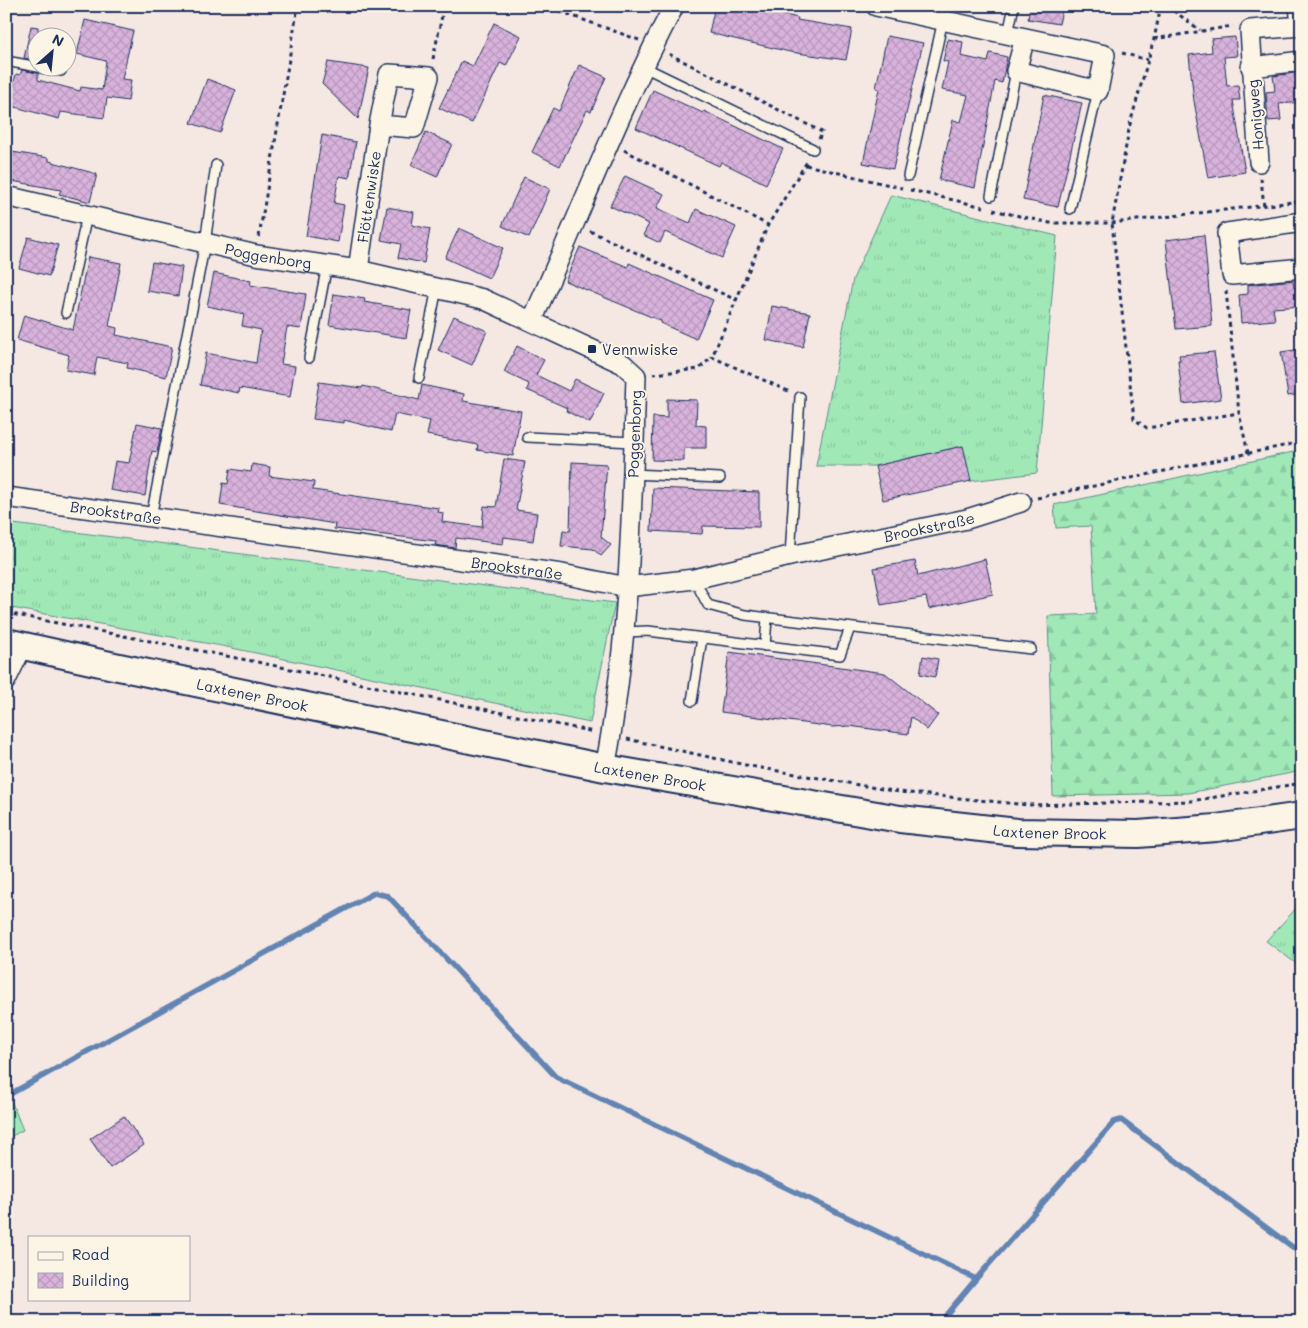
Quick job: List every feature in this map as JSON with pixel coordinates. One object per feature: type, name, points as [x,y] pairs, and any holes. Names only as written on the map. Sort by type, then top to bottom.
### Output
[{"type":"street","points":[[532,320],[610,142],[674,6]]},
{"type":"street","points":[[878,6],[1105,55],[1098,91],[1016,72],[1016,36]]},
{"type":"street","points":[[1250,30],[1299,26]]},
{"type":"street","name":"Honigweg","points":[[1250,30],[1251,67],[1259,162]]},
{"type":"street","name":"Honigweg","points":[[1251,67],[1302,61]]},
{"type":"street","name":"Flöttenwiske","points":[[358,270],[379,125],[389,74],[430,77]]},
{"type":"street","points":[[379,125],[414,128],[430,77]]},
{"type":"street","name":"Poggenborg","points":[[6,196],[256,255],[358,270],[484,299],[623,364],[636,376],[625,632],[605,768]]},
{"type":"street","points":[[1302,222],[1227,232],[1232,275],[1302,268]]},
{"type":"street","name":"Brookstraße","points":[[6,497],[562,574],[627,587],[694,579],[790,556],[967,519],[1021,502]]},
{"type":"street","points":[[6,680],[14,643]]},
{"type":"street","name":"Laxtener Brook","points":[[14,643],[114,666],[605,768],[900,819],[1016,832],[1138,834],[1216,828],[1302,816]]},
{"type":"lane","points":[[1014,6],[1016,36]]},
{"type":"lane","points":[[1294,6],[1299,26]]},
{"type":"lane","points":[[908,176],[943,20]]},
{"type":"lane","points":[[6,61],[28,65]]},
{"type":"lane","points":[[644,67],[813,150]]},
{"type":"lane","points":[[992,196],[1016,72]]},
{"type":"lane","points":[[1070,209],[1098,91]]},
{"type":"lane","points":[[204,243],[216,165]]},
{"type":"lane","points":[[66,313],[87,215]]},
{"type":"lane","name":"Poggenborg","points":[[151,517],[204,243]]},
{"type":"lane","points":[[309,358],[328,265]]},
{"type":"lane","points":[[419,378],[437,288]]},
{"type":"lane","points":[[790,556],[800,397]]},
{"type":"lane","points":[[527,437],[634,442]]},
{"type":"lane","points":[[632,474],[720,478]]},
{"type":"lane","points":[[694,579],[708,605],[746,615],[1031,649]]},
{"type":"lane","points":[[765,646],[767,618]]},
{"type":"lane","points":[[625,632],[648,631],[840,655],[850,628]]},
{"type":"lane","points":[[692,701],[702,638]]},
{"type":"path","points":[[256,255],[298,6]]},
{"type":"path","points":[[430,77],[444,6]]},
{"type":"path","points":[[545,6],[654,45],[822,132],[768,225],[712,356],[699,369],[636,376]]},
{"type":"path","points":[[1161,6],[1154,39],[1130,124],[1112,223],[1134,419],[1147,428],[1239,413]]},
{"type":"path","points":[[1167,6],[1201,30]]},
{"type":"path","points":[[1154,39],[1231,26],[1250,30]]},
{"type":"path","points":[[1105,55],[1111,50],[1148,60]]},
{"type":"path","points":[[610,142],[768,225]]},
{"type":"path","points":[[1259,162],[1265,227]]},
{"type":"path","points":[[805,164],[1050,223],[1112,223],[1302,201]]},
{"type":"path","points":[[575,224],[736,300]]},
{"type":"path","points":[[1232,275],[1225,280],[1239,413],[1248,453]]},
{"type":"path","points":[[712,356],[800,397]]},
{"type":"path","points":[[1021,502],[1302,442]]},
{"type":"path","points":[[6,613],[252,660],[750,766],[899,792],[1028,805],[1191,801],[1302,783]]},
{"type":"green space","points":[[891,195],[1057,236],[1037,473],[971,481],[962,446],[875,466],[816,466],[853,279]]},
{"type":"green space","points":[[1302,450],[1302,771],[1188,793],[1053,796],[1048,616],[1096,614],[1091,526],[1056,528],[1054,505]]},
{"type":"green space","points":[[6,523],[615,603],[590,723],[227,647],[6,607]]},
{"type":"green space","points":[[1302,902],[1302,968],[1266,941]]},
{"type":"green space","points":[[6,1097],[12,1103],[23,1130],[6,1139]]},
{"type":"building","points":[[715,6],[734,6],[772,12],[798,18],[797,20],[852,29],[846,60],[790,52],[709,33]]},
{"type":"building","points":[[1030,6],[1063,6],[1059,24],[1028,19]]},
{"type":"building","points":[[85,20],[133,31],[122,79],[131,80],[128,101],[107,98],[104,118],[61,112],[59,119],[8,105],[16,74],[20,75],[22,70],[28,71],[28,78],[38,78],[38,80],[80,91],[81,87],[102,90],[106,61],[78,54]]},
{"type":"building","points":[[494,23],[521,36],[506,66],[500,63],[472,123],[439,108],[462,61],[473,66]]},
{"type":"building","points":[[887,36],[923,43],[893,169],[863,163],[879,89],[876,88]]},
{"type":"building","points":[[1235,37],[1237,56],[1224,57],[1227,86],[1238,85],[1240,100],[1233,100],[1245,172],[1208,178],[1194,101],[1189,55],[1212,52],[1211,39]]},
{"type":"building","points":[[948,39],[963,42],[961,56],[988,62],[990,53],[1007,57],[1002,83],[995,81],[975,188],[939,180],[953,120],[961,122],[968,95],[942,90],[948,62],[943,61]]},
{"type":"building","points":[[28,40],[28,59],[24,58]]},
{"type":"building","points":[[328,62],[369,68],[358,119],[322,84]]},
{"type":"building","points":[[579,65],[606,77],[591,112],[587,110],[560,166],[532,152],[553,108],[559,111]]},
{"type":"building","points":[[1302,72],[1302,102],[1279,104],[1281,120],[1268,121],[1266,92],[1275,91],[1273,76]]},
{"type":"building","points":[[207,79],[236,90],[220,133],[191,123]]},
{"type":"building","points":[[653,90],[703,113],[704,111],[783,149],[766,184],[721,162],[719,166],[636,128]]},
{"type":"building","points":[[1044,95],[1082,103],[1058,207],[1023,200]]},
{"type":"building","points":[[426,132],[452,144],[437,177],[411,165]]},
{"type":"building","points":[[322,135],[356,142],[349,178],[339,176],[334,203],[344,205],[338,242],[306,236]]},
{"type":"building","points":[[6,151],[49,158],[49,161],[97,174],[90,202],[59,194],[61,190],[6,180]]},
{"type":"building","points":[[625,176],[664,194],[657,208],[690,223],[696,209],[736,227],[722,258],[665,232],[660,243],[643,235],[649,224],[610,206]]},
{"type":"building","points":[[524,177],[550,189],[529,238],[502,226]]},
{"type":"building","points":[[387,207],[414,212],[412,225],[430,229],[424,263],[398,258],[401,244],[381,240]]},
{"type":"building","points":[[459,228],[503,248],[489,278],[445,258]]},
{"type":"building","points":[[1204,235],[1212,326],[1176,329],[1166,240]]},
{"type":"building","points":[[28,237],[58,245],[49,276],[19,268]]},
{"type":"building","points":[[580,247],[628,267],[629,263],[713,300],[696,339],[660,323],[661,321],[565,281]]},
{"type":"building","points":[[88,257],[121,263],[109,326],[117,328],[116,335],[172,347],[166,377],[127,368],[128,363],[97,357],[94,375],[66,370],[69,355],[17,340],[24,315],[73,330]]},
{"type":"building","points":[[152,262],[182,267],[178,296],[147,291]]},
{"type":"building","points":[[214,273],[251,281],[250,285],[306,294],[301,329],[287,327],[281,364],[295,366],[290,397],[240,388],[239,393],[200,385],[206,353],[256,363],[261,330],[242,326],[244,314],[207,306]]},
{"type":"building","points":[[1293,280],[1294,288],[1302,288],[1302,306],[1273,308],[1275,320],[1241,323],[1239,295],[1248,294],[1248,285]]},
{"type":"building","points":[[334,294],[365,299],[364,302],[411,310],[406,338],[329,325]]},
{"type":"building","points":[[772,306],[810,313],[803,347],[766,340]]},
{"type":"building","points":[[454,316],[487,331],[472,365],[438,350]]},
{"type":"building","points":[[517,346],[544,360],[536,375],[569,391],[575,379],[604,393],[590,423],[566,411],[567,408],[527,390],[529,384],[504,372]]},
{"type":"building","points":[[1302,349],[1302,394],[1288,396],[1281,352]]},
{"type":"building","points":[[1214,352],[1221,399],[1183,404],[1179,355]]},
{"type":"building","points":[[319,382],[362,388],[363,386],[419,400],[422,385],[464,394],[463,401],[521,411],[513,456],[477,450],[478,445],[427,435],[430,421],[395,414],[391,432],[344,420],[344,423],[313,419]]},
{"type":"building","points":[[667,399],[697,400],[696,425],[706,426],[706,448],[684,448],[684,461],[652,460],[653,417],[667,418]]},
{"type":"building","points":[[137,423],[162,428],[157,452],[152,451],[145,496],[110,490],[115,461],[129,463]]},
{"type":"building","points":[[963,446],[971,481],[883,500],[875,466]]},
{"type":"building","points":[[504,459],[525,462],[516,510],[537,513],[533,541],[504,537],[503,544],[456,538],[455,548],[435,545],[436,541],[334,529],[335,524],[220,505],[223,483],[228,484],[230,469],[251,472],[252,464],[270,467],[269,476],[314,482],[313,490],[439,508],[438,512],[443,513],[442,522],[482,527],[484,506],[496,507]]},
{"type":"building","points":[[572,462],[607,464],[601,537],[611,545],[601,556],[593,549],[561,546],[563,530],[570,531]]},
{"type":"building","points":[[653,488],[759,492],[759,527],[703,526],[702,534],[651,531]]},
{"type":"building","points":[[985,559],[993,594],[929,609],[926,597],[881,605],[874,568],[915,561],[918,576]]},
{"type":"building","points":[[729,652],[885,673],[938,715],[927,730],[911,717],[908,734],[849,726],[833,727],[721,712]]},
{"type":"building","points":[[923,656],[938,659],[935,677],[920,674]]},
{"type":"building","points":[[124,1116],[144,1145],[110,1168],[90,1139]]},
{"type":"waterway","points":[[6,1086],[12,1093],[374,893],[388,896],[556,1077],[976,1279],[1114,1122],[1121,1120],[1302,1254]]},
{"type":"waterway","points":[[940,1322],[976,1279]]},
{"type":"place","name":"Vennwiske","points":[[592,349]]}]
